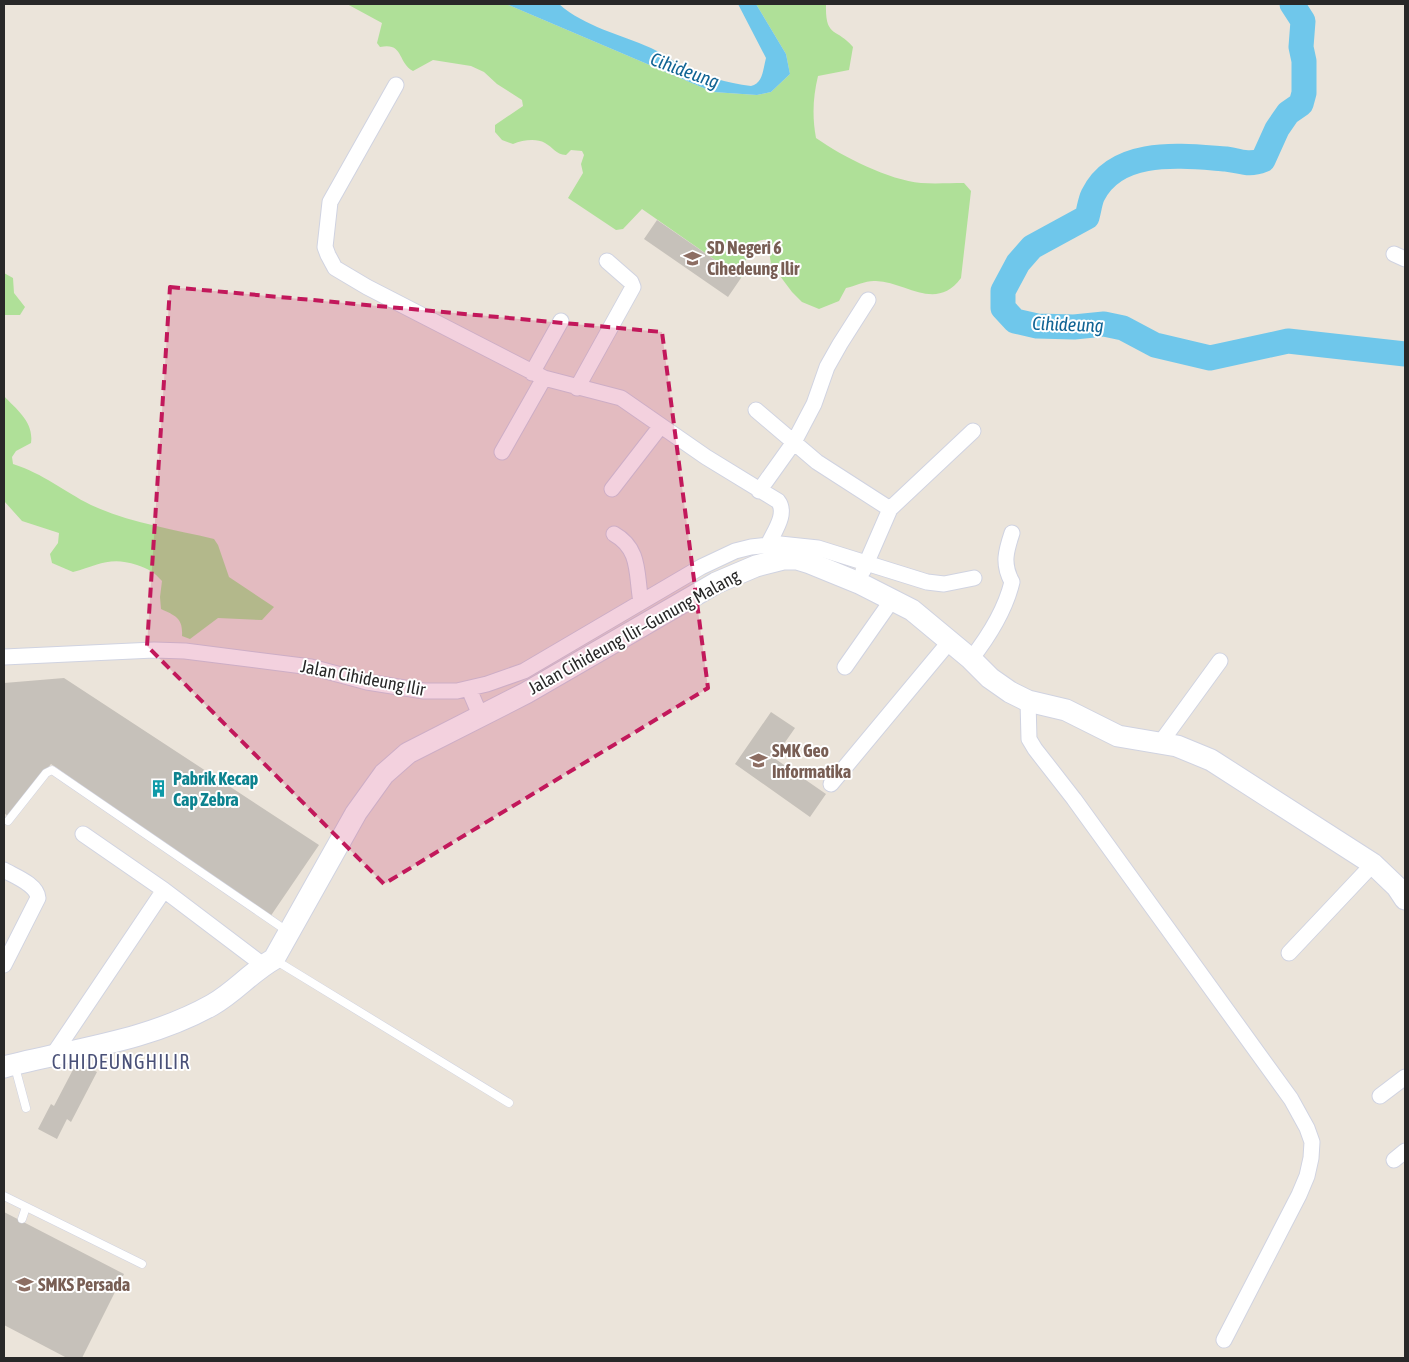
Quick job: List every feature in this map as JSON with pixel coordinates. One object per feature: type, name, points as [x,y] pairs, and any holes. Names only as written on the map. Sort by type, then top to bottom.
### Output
[{"type":"main road","name":"Jalan Cihideung Ilir–Gunung Malang","points":[[9,1065],[106,1045],[185,1018],[238,988],[268,962],[288,933],[356,813],[384,774],[419,745],[526,692],[716,583],[770,562],[797,559],[862,572],[892,600],[912,610],[1028,707],[1066,710],[1118,736],[1161,742],[1190,750],[1211,760],[1373,864],[1397,887],[1405,899]]},
{"type":"street","points":[[396,85],[330,202],[325,247],[335,268],[367,287],[538,375],[577,388],[621,398],[660,427],[759,491],[778,501],[782,506],[778,523],[768,545]]},
{"type":"street","points":[[577,388],[633,286],[631,282],[607,262]]},
{"type":"street","points":[[759,491],[794,442],[814,404],[827,368],[868,300]]},
{"type":"street","points":[[502,452],[561,321]]},
{"type":"street","points":[[756,410],[817,462],[890,509]]},
{"type":"street","points":[[612,489],[660,427]]},
{"type":"street","points":[[862,572],[890,509],[973,431]]},
{"type":"street","points":[[972,659],[1001,613],[1012,582],[1006,571],[1005,556],[1012,533]]},
{"type":"street","points":[[614,534],[625,540],[632,549],[641,602]]},
{"type":"street","name":"Jalan Cihideung Ilir","points":[[4,658],[154,650],[185,652],[311,667],[367,682],[442,692],[469,689],[524,671],[641,602],[717,559],[735,551],[768,545],[790,544],[818,548],[862,572],[944,584],[962,582],[974,578]]},
{"type":"street","points":[[845,667],[892,600]]},
{"type":"street","points":[[831,784],[950,641]]},
{"type":"street","points":[[1161,742],[1220,661]]},
{"type":"street","points":[[469,689],[480,715]]},
{"type":"street","points":[[1028,707],[1030,739],[1291,1099],[1307,1128],[1312,1142],[1307,1176],[1299,1195],[1224,1340]]},
{"type":"street","points":[[83,834],[268,962]]},
{"type":"street","points":[[1289,953],[1373,864]]},
{"type":"street","points":[[4,870],[33,887],[38,893],[38,898],[4,965]]},
{"type":"street","points":[[53,1055],[164,890]]},
{"type":"street","points":[[1380,1096],[1405,1077]]},
{"type":"lane","points":[[8,821],[46,772],[52,770],[288,933]]},
{"type":"lane","points":[[268,962],[509,1103]]},
{"type":"lane","points":[[9,1065],[26,1108]]},
{"type":"lane","points":[[4,1196],[142,1264]]},
{"type":"lane","points":[[22,1219],[26,1207]]},
{"type":"highlighted area","points":[[170,287],[662,332],[708,688],[384,884],[147,646]]},
{"type":"green space","points":[[347,4],[506,4],[713,92],[757,95],[771,92],[790,74],[786,54],[756,4],[826,4],[826,15],[830,28],[853,47],[849,70],[818,76],[814,107],[816,138],[853,160],[908,181],[921,183],[964,183],[971,191],[961,278],[951,288],[941,293],[931,294],[920,293],[887,283],[869,281],[846,288],[839,301],[819,309],[802,302],[771,264],[769,251],[771,243],[768,240],[761,240],[752,247],[746,259],[741,278],[642,209],[623,229],[616,230],[568,198],[583,173],[581,164],[584,155],[582,151],[571,150],[566,155],[557,152],[541,141],[534,140],[513,144],[502,140],[495,132],[495,125],[523,106],[522,100],[497,84],[484,72],[471,66],[433,60],[413,71],[404,63],[397,50],[388,46],[380,47],[377,43],[382,23]]},
{"type":"green space","points":[[4,273],[13,278],[14,293],[25,307],[20,315],[4,315]]},
{"type":"green space","points":[[4,396],[24,417],[31,436],[31,443],[16,451],[12,457],[13,464],[106,511],[136,521],[214,539],[218,545],[229,577],[274,607],[262,620],[218,618],[190,639],[182,636],[178,618],[161,609],[162,581],[148,569],[128,562],[112,561],[73,572],[52,563],[50,554],[58,543],[59,533],[22,521],[4,501]]},
{"type":"water","points":[[506,4],[559,4],[580,19],[651,48],[689,69],[733,83],[751,86],[755,85],[760,79],[766,58],[738,4],[756,4],[786,54],[790,74],[771,92],[757,95],[713,92]]},
{"type":"building","name":"SD Negeri 6 Cihedeung Ilir","points":[[657,220],[741,278],[728,297],[644,239]]},
{"type":"building","name":"Pabrik Kecap Cap Zebra","points":[[64,678],[319,845],[270,917],[51,764],[9,817],[4,813],[4,683]]},
{"type":"building","name":"SMK Geo Informatika","points":[[771,712],[795,728],[774,758],[826,794],[810,817],[735,764]]},
{"type":"building","points":[[77,1062],[97,1072],[71,1122],[67,1119],[57,1139],[38,1129],[51,1104],[54,1106]]},
{"type":"building","points":[[4,1212],[124,1274],[82,1358],[67,1358],[4,1325]]},
{"type":"waterway","name":"Cihideung","points":[[1292,4],[1303,21],[1301,47],[1304,61],[1304,93],[1301,104],[1288,113],[1277,129],[1263,160],[1249,163],[1226,159],[1171,156],[1134,162],[1118,169],[1104,180],[1093,195],[1087,217],[1032,247],[1018,263],[1003,291],[1003,308],[1015,321],[1037,326],[1074,327],[1104,324],[1123,328],[1155,345],[1210,358],[1288,341],[1405,354]]},
{"type":"place","name":"SD Negeri 6 Cihedeung Ilir","points":[[693,258]]},
{"type":"place","name":"SMK Geo Informatika","points":[[758,761]]},
{"type":"place","name":"Pabrik Kecap Cap Zebra","points":[[159,789]]},
{"type":"place","name":"SMKS Persada","points":[[24,1285]]},
{"type":"district","name":"CIHIDEUNGHILIR","points":[[121,1062]]}]
